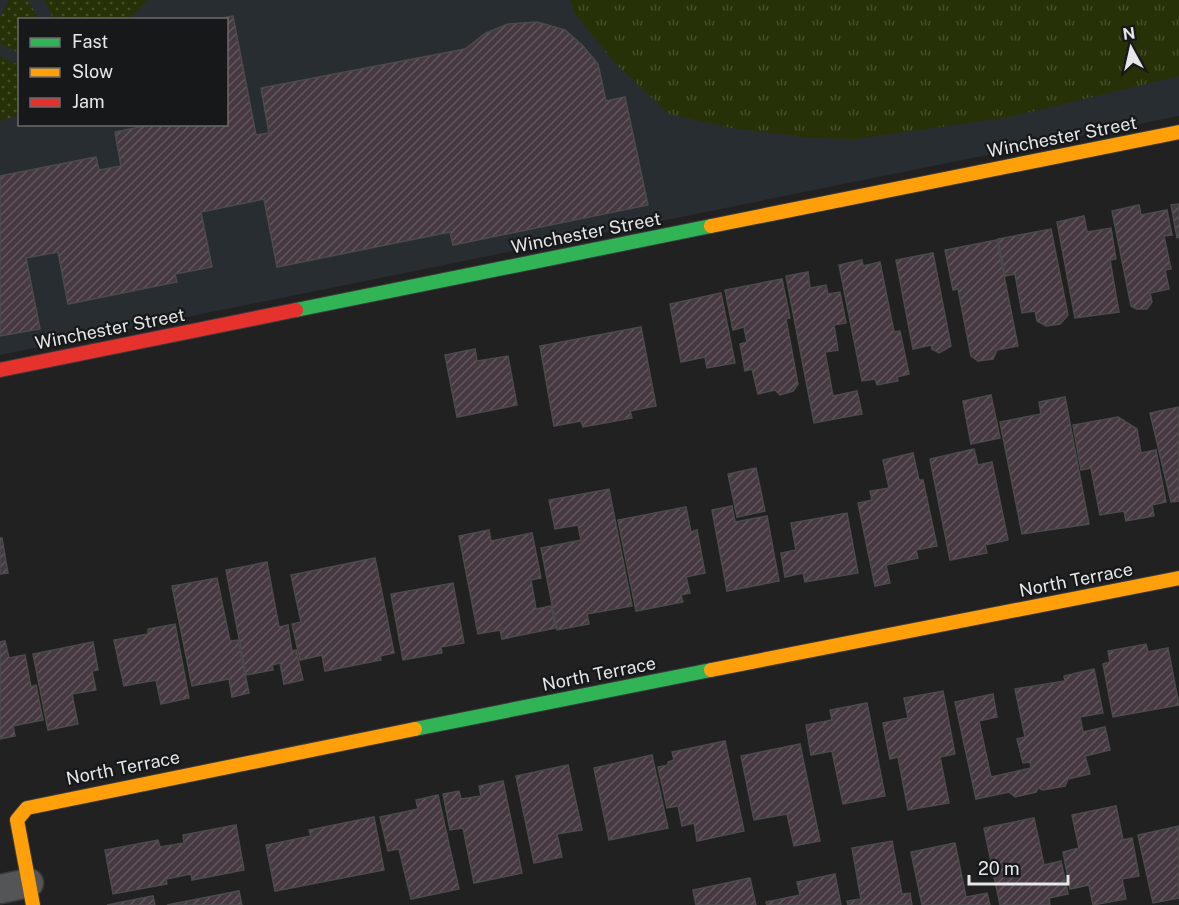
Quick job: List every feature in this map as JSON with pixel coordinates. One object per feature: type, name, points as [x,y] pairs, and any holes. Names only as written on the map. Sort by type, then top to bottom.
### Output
[{"type":"street","name":"Winchester Street","points":[[0,370],[1179,132]]},
{"type":"street","name":"North Terrace","points":[[31,894],[17,820],[27,808],[70,796],[1179,578]]},
{"type":"street","points":[[0,889],[31,894]]},
{"type":"shaded area","points":[[0,0],[1179,0],[1179,116],[0,355]]},
{"type":"green space","points":[[9,0],[28,0],[38,18],[18,18],[18,53],[0,44],[0,18]]},
{"type":"green space","points":[[44,0],[147,1],[129,18],[53,18]]},
{"type":"green space","points":[[570,0],[1179,0],[1179,76],[1010,117],[856,139],[812,138],[731,128],[669,114],[614,62],[575,14]]},
{"type":"green space","points":[[0,56],[18,65],[18,115],[0,121]]},
{"type":"building","points":[[233,16],[256,135],[269,133],[261,88],[465,49],[486,33],[508,24],[537,22],[565,30],[598,64],[606,101],[625,97],[648,205],[453,245],[450,232],[277,267],[264,199],[201,212],[212,267],[175,274],[177,282],[68,304],[58,252],[26,258],[40,329],[0,336],[0,176],[96,157],[99,170],[121,166],[115,132],[144,126],[228,126],[228,18],[224,18]]},
{"type":"building","points":[[1179,204],[1179,237],[1177,238],[1171,205]]},
{"type":"building","points":[[1139,205],[1141,215],[1167,210],[1172,235],[1164,236],[1171,269],[1165,270],[1169,289],[1150,293],[1152,302],[1147,309],[1137,309],[1131,306],[1112,211]]},
{"type":"building","points":[[1084,216],[1087,232],[1111,228],[1116,259],[1110,260],[1119,312],[1075,318],[1057,222]]},
{"type":"building","points":[[1051,229],[1068,315],[1060,324],[1046,326],[1037,321],[1035,311],[1022,313],[1015,274],[1005,276],[998,239]]},
{"type":"building","points":[[997,240],[1018,346],[997,350],[993,359],[978,361],[971,356],[958,289],[953,290],[945,250]]},
{"type":"building","points":[[933,253],[951,346],[939,353],[932,349],[931,345],[913,349],[896,260]]},
{"type":"building","points":[[862,260],[863,266],[880,262],[894,332],[900,331],[909,374],[897,377],[898,381],[877,385],[875,379],[862,381],[839,265]]},
{"type":"building","points":[[808,272],[810,288],[826,285],[828,294],[840,292],[846,323],[834,325],[838,350],[825,352],[833,396],[857,391],[862,414],[814,423],[786,276]]},
{"type":"building","points":[[782,279],[790,318],[786,319],[798,384],[793,391],[780,395],[775,390],[758,394],[752,369],[745,371],[740,344],[747,342],[744,327],[733,330],[725,290]]},
{"type":"building","points":[[721,293],[735,363],[707,368],[705,357],[681,362],[670,304]]},
{"type":"building","points":[[641,327],[656,406],[630,411],[632,418],[583,427],[581,421],[554,426],[540,346]]},
{"type":"building","points":[[475,349],[477,361],[508,356],[517,405],[457,417],[445,355]]},
{"type":"building","points":[[991,395],[1000,438],[971,444],[963,401]]},
{"type":"building","points":[[1065,397],[1089,524],[1022,534],[1000,422],[1041,414],[1039,402]]},
{"type":"building","points":[[1179,407],[1179,501],[1171,502],[1150,413]]},
{"type":"building","points":[[1118,417],[1137,429],[1141,453],[1156,450],[1166,502],[1152,505],[1154,516],[1126,521],[1124,511],[1100,515],[1091,468],[1081,470],[1073,425]]},
{"type":"building","points":[[974,449],[978,465],[992,462],[1008,540],[985,545],[987,553],[950,560],[930,459]]},
{"type":"building","points":[[913,453],[919,480],[923,480],[937,546],[916,550],[918,558],[886,565],[890,583],[875,586],[858,503],[872,500],[870,491],[889,488],[883,460]]},
{"type":"building","points":[[756,468],[765,511],[737,517],[728,474]]},
{"type":"building","points":[[609,489],[632,606],[587,614],[589,624],[557,630],[541,548],[581,540],[578,525],[555,529],[549,500]]},
{"type":"building","points":[[732,506],[735,522],[767,516],[779,581],[727,591],[712,510]]},
{"type":"building","points":[[686,507],[691,532],[697,530],[705,573],[686,577],[690,593],[681,595],[683,602],[636,611],[618,520]]},
{"type":"building","points":[[847,513],[858,573],[805,582],[803,573],[785,577],[781,553],[796,550],[791,523]]},
{"type":"building","points":[[489,530],[491,541],[532,533],[541,578],[531,580],[536,609],[551,606],[556,628],[502,639],[500,630],[478,634],[459,536]]},
{"type":"building","points":[[0,538],[2,538],[8,573],[0,574]]},
{"type":"building","points":[[375,558],[394,653],[380,656],[381,660],[325,671],[322,655],[300,660],[292,624],[301,622],[291,575]]},
{"type":"building","points":[[267,562],[279,627],[288,625],[292,651],[296,650],[303,680],[284,684],[280,663],[272,665],[273,670],[246,675],[226,570]]},
{"type":"building","points":[[217,578],[230,641],[238,640],[249,693],[232,697],[229,679],[192,686],[172,586]]},
{"type":"building","points":[[453,583],[464,643],[441,647],[442,653],[403,660],[391,594]]},
{"type":"building","points":[[175,624],[189,698],[161,704],[156,680],[124,686],[114,640],[148,634],[148,629]]},
{"type":"building","points":[[5,641],[9,658],[25,655],[31,687],[36,685],[43,720],[13,726],[15,736],[0,739],[0,642]]},
{"type":"building","points":[[93,642],[98,670],[92,671],[96,690],[72,694],[78,724],[48,730],[33,654]]},
{"type":"building","points":[[1146,644],[1148,652],[1168,648],[1179,705],[1113,717],[1103,664],[1110,662],[1108,651]]},
{"type":"building","points":[[1094,669],[1103,713],[1080,717],[1083,732],[1105,727],[1110,750],[1085,756],[1090,774],[1068,779],[1065,786],[1043,790],[1038,788],[1036,792],[1015,797],[1009,792],[976,799],[955,702],[993,694],[997,717],[979,721],[991,777],[1031,768],[1030,762],[1023,763],[1017,739],[1025,737],[1015,689],[1065,681],[1064,676]]},
{"type":"building","points":[[943,691],[955,754],[940,757],[949,803],[908,810],[898,757],[890,759],[883,723],[908,718],[904,698]]},
{"type":"building","points":[[867,703],[885,796],[843,804],[832,751],[811,755],[806,725],[832,720],[830,710]]},
{"type":"building","points":[[725,741],[744,831],[697,841],[694,823],[682,826],[678,806],[667,808],[658,767],[668,765],[668,762],[674,760],[672,752]]},
{"type":"building","points":[[800,744],[820,841],[794,846],[787,814],[754,820],[741,756]]},
{"type":"building","points":[[652,755],[668,828],[609,840],[594,768]]},
{"type":"building","points":[[568,765],[582,830],[557,834],[562,857],[534,863],[516,776]]},
{"type":"building","points":[[503,781],[522,873],[474,883],[463,828],[450,830],[443,794],[459,791],[461,799],[481,796],[479,786]]},
{"type":"building","points":[[438,795],[459,889],[411,899],[399,849],[388,851],[380,817],[418,809],[416,800]]},
{"type":"building","points":[[1116,806],[1123,840],[1132,838],[1139,876],[1122,879],[1126,899],[1093,905],[1089,885],[1070,889],[1063,852],[1079,848],[1072,815]]},
{"type":"building","points":[[374,817],[384,870],[275,891],[266,845],[311,836],[309,830]]},
{"type":"building","points":[[1034,818],[1044,865],[1061,861],[1068,894],[1049,898],[1050,905],[1000,905],[984,828]]},
{"type":"building","points":[[236,825],[244,870],[192,880],[191,874],[166,879],[167,884],[113,894],[105,850],[158,840],[160,847],[184,843],[183,835]]},
{"type":"building","points":[[1179,826],[1179,898],[1153,903],[1138,835]]},
{"type":"building","points":[[892,841],[902,894],[910,893],[912,905],[848,905],[847,901],[861,899],[852,848]]},
{"type":"building","points":[[955,843],[966,897],[987,893],[990,905],[922,905],[911,852]]},
{"type":"building","points":[[835,874],[841,905],[767,905],[766,902],[800,895],[797,882]]},
{"type":"building","points":[[750,878],[756,905],[696,905],[693,890]]},
{"type":"building","points":[[239,891],[242,905],[167,905]]},
{"type":"building","points":[[153,896],[155,905],[107,905]]},
{"type":"traffic: fast","points":[[296,310],[711,226]]},
{"type":"traffic: fast","points":[[415,729],[711,670]]},
{"type":"traffic: slow","points":[[711,226],[1179,132]]},
{"type":"traffic: slow","points":[[711,670],[1179,578]]},
{"type":"traffic: slow","points":[[33,905],[17,820],[27,808],[415,729]]},
{"type":"traffic: jam","points":[[0,370],[296,310]]}]
